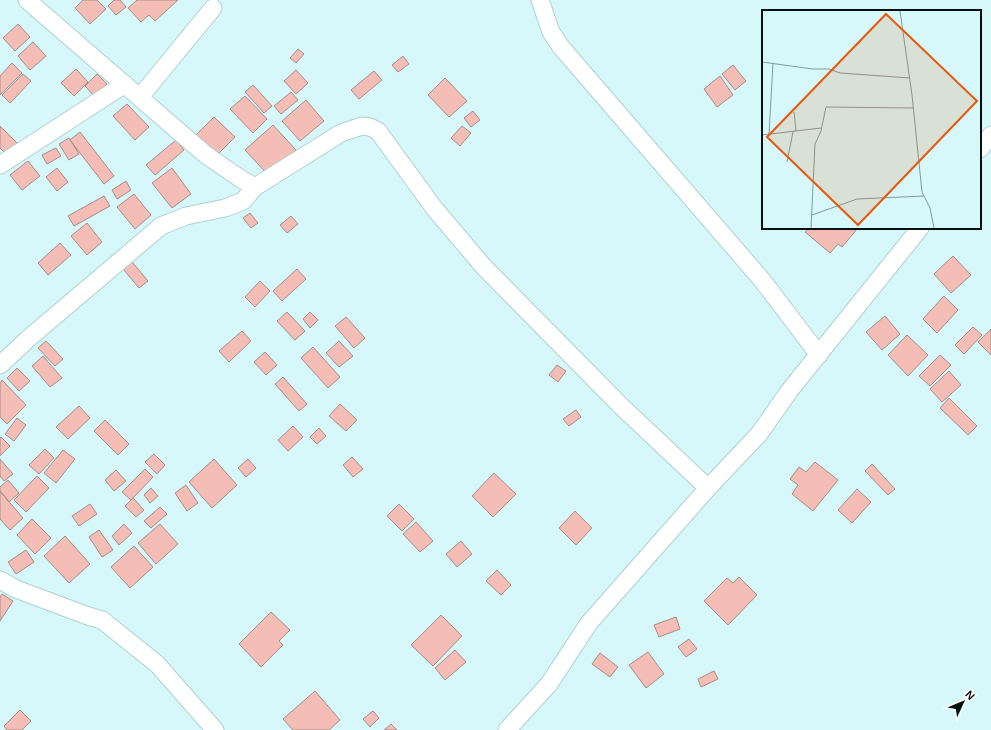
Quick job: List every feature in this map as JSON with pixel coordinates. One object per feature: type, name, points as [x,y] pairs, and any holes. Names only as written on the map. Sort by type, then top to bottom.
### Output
[{"type":"street","points":[[27,0],[206,155],[255,187]]},
{"type":"street","points":[[540,0],[551,32],[562,47],[762,280],[819,355]]},
{"type":"street","points":[[140,97],[213,8]]},
{"type":"street","points":[[0,165],[125,84]]},
{"type":"street","points":[[0,365],[29,338],[161,226],[186,216],[225,208],[243,201],[255,187],[341,133],[362,126],[370,127],[378,131],[434,208],[483,266],[621,406],[708,488]]},
{"type":"street","points":[[981,149],[991,135]]},
{"type":"street","points":[[507,730],[549,684],[589,623],[708,488],[759,434],[790,390],[919,229]]},
{"type":"street","points":[[0,580],[16,589],[102,620],[157,664],[215,730]]},
{"type":"building","points":[[83,0],[97,0],[106,9],[90,24],[75,8]]},
{"type":"building","points":[[114,0],[120,0],[126,7],[116,15],[108,6]]},
{"type":"building","points":[[137,0],[178,0],[155,21],[149,15],[141,22],[128,8]]},
{"type":"building","points":[[18,24],[30,37],[15,51],[3,38]]},
{"type":"building","points":[[33,42],[46,56],[30,70],[18,56]]},
{"type":"building","points":[[298,49],[304,54],[296,63],[290,58]]},
{"type":"building","points":[[403,56],[409,64],[398,72],[392,65]]},
{"type":"building","points":[[12,63],[22,73],[0,95],[0,76]]},
{"type":"building","points":[[733,65],[746,81],[735,90],[722,74]]},
{"type":"building","points":[[76,69],[88,82],[74,96],[61,83]]},
{"type":"building","points":[[296,70],[308,83],[296,94],[284,81]]},
{"type":"building","points":[[374,71],[382,80],[359,99],[351,90]]},
{"type":"building","points":[[23,74],[31,81],[10,103],[2,95]]},
{"type":"building","points":[[97,74],[107,84],[94,96],[85,86]]},
{"type":"building","points":[[720,76],[733,95],[717,107],[704,89]]},
{"type":"building","points":[[445,78],[467,101],[449,117],[428,95]]},
{"type":"building","points":[[253,85],[272,106],[264,113],[245,92]]},
{"type":"building","points":[[291,92],[298,100],[281,114],[274,106]]},
{"type":"building","points":[[245,96],[267,119],[253,133],[230,109]]},
{"type":"building","points":[[306,100],[324,121],[300,141],[282,121]]},
{"type":"building","points":[[127,104],[149,127],[135,140],[113,116]]},
{"type":"building","points":[[473,111],[480,120],[471,127],[464,118]]},
{"type":"building","points":[[214,117],[235,137],[215,157],[194,137]]},
{"type":"building","points":[[273,125],[296,150],[268,175],[245,150]]},
{"type":"building","points":[[0,126],[19,145],[8,156],[0,148]]},
{"type":"building","points":[[462,126],[471,133],[460,146],[451,138]]},
{"type":"building","points":[[80,132],[114,176],[104,184],[70,140]]},
{"type":"building","points":[[69,138],[79,154],[69,160],[59,144]]},
{"type":"building","points":[[176,140],[184,150],[155,175],[146,165]]},
{"type":"building","points":[[56,148],[61,156],[47,164],[42,155]]},
{"type":"building","points":[[28,161],[40,176],[22,190],[10,175]]},
{"type":"building","points":[[57,168],[68,182],[57,191],[46,177]]},
{"type":"building","points":[[172,168],[191,194],[172,208],[152,183]]},
{"type":"building","points":[[126,181],[131,190],[117,199],[112,190]]},
{"type":"building","points":[[134,194],[151,215],[135,229],[117,207]]},
{"type":"building","points":[[104,196],[110,206],[74,226],[68,216]]},
{"type":"building","points":[[250,213],[258,223],[251,228],[243,218]]},
{"type":"building","points":[[291,216],[298,224],[287,233],[280,225]]},
{"type":"building","points":[[87,223],[102,242],[87,255],[71,236]]},
{"type":"building","points":[[808,229],[857,229],[842,247],[838,244],[830,253],[805,232]]},
{"type":"building","points":[[60,243],[71,255],[48,275],[38,263]]},
{"type":"building","points":[[953,256],[971,275],[951,293],[934,274]]},
{"type":"building","points":[[128,257],[148,281],[139,288],[119,264]]},
{"type":"building","points":[[297,269],[306,279],[282,301],[273,291]]},
{"type":"building","points":[[260,281],[270,291],[255,307],[245,297]]},
{"type":"building","points":[[944,296],[958,310],[937,333],[923,319]]},
{"type":"building","points":[[287,312],[305,331],[295,340],[277,321]]},
{"type":"building","points":[[310,312],[318,320],[310,328],[303,319]]},
{"type":"building","points":[[885,316],[900,334],[882,350],[866,332]]},
{"type":"building","points":[[346,317],[365,338],[354,348],[335,326]]},
{"type":"building","points":[[973,327],[982,335],[964,354],[955,345]]},
{"type":"building","points":[[991,329],[991,355],[978,342]]},
{"type":"building","points":[[242,331],[251,341],[229,362],[219,351]]},
{"type":"building","points":[[907,335],[928,355],[908,376],[888,355]]},
{"type":"building","points":[[46,341],[63,359],[55,366],[38,348]]},
{"type":"building","points":[[339,341],[353,356],[339,367],[326,353]]},
{"type":"building","points":[[313,347],[340,377],[328,388],[301,358]]},
{"type":"building","points":[[265,352],[277,365],[266,375],[254,362]]},
{"type":"building","points":[[940,355],[951,365],[930,386],[919,376]]},
{"type":"building","points":[[43,356],[62,378],[50,387],[32,366]]},
{"type":"building","points":[[557,365],[566,371],[558,382],[549,375]]},
{"type":"building","points":[[17,368],[30,381],[19,391],[7,378]]},
{"type":"building","points":[[949,371],[961,385],[942,402],[930,389]]},
{"type":"building","points":[[283,377],[307,404],[299,411],[275,384]]},
{"type":"building","points":[[2,380],[26,405],[7,424],[0,417],[0,383]]},
{"type":"building","points":[[949,398],[977,426],[968,435],[940,408]]},
{"type":"building","points":[[340,404],[357,420],[346,431],[329,416]]},
{"type":"building","points":[[79,406],[90,418],[68,439],[56,427]]},
{"type":"building","points":[[576,410],[581,417],[569,426],[563,419]]},
{"type":"building","points":[[17,418],[26,425],[14,441],[5,434]]},
{"type":"building","points":[[105,420],[129,444],[118,455],[94,431]]},
{"type":"building","points":[[293,426],[303,437],[288,451],[278,440]]},
{"type":"building","points":[[319,428],[326,436],[317,444],[310,437]]},
{"type":"building","points":[[1,437],[10,446],[0,456],[0,438]]},
{"type":"building","points":[[45,449],[54,458],[39,474],[29,465]]},
{"type":"building","points":[[63,450],[75,459],[56,483],[44,473]]},
{"type":"building","points":[[154,454],[165,465],[157,474],[145,462]]},
{"type":"building","points":[[352,457],[363,469],[353,477],[343,465]]},
{"type":"building","points":[[0,459],[13,474],[4,481],[0,476]]},
{"type":"building","points":[[214,459],[237,485],[212,508],[189,482]]},
{"type":"building","points":[[248,459],[256,468],[246,477],[238,468]]},
{"type":"building","points":[[815,462],[838,480],[813,511],[792,494],[798,485],[790,479],[799,467],[806,472]]},
{"type":"building","points":[[872,464],[895,489],[888,495],[865,471]]},
{"type":"building","points":[[145,469],[153,477],[131,500],[122,492]]},
{"type":"building","points":[[116,470],[126,481],[114,491],[105,480]]},
{"type":"building","points":[[494,473],[516,494],[493,517],[472,496]]},
{"type":"building","points":[[37,476],[49,488],[26,512],[14,500]]},
{"type":"building","points":[[8,480],[19,493],[9,502],[0,491],[0,487]]},
{"type":"building","points":[[186,485],[198,503],[187,511],[175,493]]},
{"type":"building","points":[[151,488],[158,496],[150,503],[144,495]]},
{"type":"building","points":[[857,489],[871,502],[852,523],[838,510]]},
{"type":"building","points":[[0,491],[23,518],[10,530],[0,519]]},
{"type":"building","points":[[133,498],[144,510],[136,517],[125,506]]},
{"type":"building","points":[[90,504],[97,514],[79,526],[72,516]]},
{"type":"building","points":[[399,504],[414,519],[402,531],[387,516]]},
{"type":"building","points":[[160,507],[167,514],[151,528],[144,521]]},
{"type":"building","points":[[575,511],[592,528],[576,545],[559,528]]},
{"type":"building","points":[[32,519],[51,538],[35,554],[17,535]]},
{"type":"building","points":[[416,522],[433,541],[420,552],[403,534]]},
{"type":"building","points":[[124,524],[132,533],[119,545],[112,536]]},
{"type":"building","points":[[160,524],[178,544],[156,564],[138,543]]},
{"type":"building","points":[[99,530],[113,550],[102,557],[89,537]]},
{"type":"building","points":[[65,536],[90,564],[69,583],[44,556]]},
{"type":"building","points":[[461,541],[472,554],[457,567],[446,554]]},
{"type":"building","points":[[134,546],[153,567],[130,588],[111,567]]},
{"type":"building","points":[[26,550],[34,562],[16,574],[8,562]]},
{"type":"building","points":[[497,570],[511,585],[501,595],[486,581]]},
{"type":"building","points":[[739,577],[757,595],[728,625],[704,601],[727,578],[733,583]]},
{"type":"building","points":[[2,594],[13,601],[0,621],[0,597]]},
{"type":"building","points":[[271,612],[290,630],[279,641],[283,645],[261,667],[239,644]]},
{"type":"building","points":[[441,615],[462,636],[433,666],[411,645]]},
{"type":"building","points":[[676,617],[680,629],[659,637],[654,625]]},
{"type":"building","points":[[689,639],[697,649],[686,657],[678,647]]},
{"type":"building","points":[[455,650],[466,662],[445,680],[435,668]]},
{"type":"building","points":[[648,652],[664,674],[646,688],[629,665]]},
{"type":"building","points":[[600,653],[618,667],[610,677],[592,664]]},
{"type":"building","points":[[714,671],[718,679],[701,687],[698,679]]},
{"type":"building","points":[[315,691],[340,720],[329,730],[293,730],[283,719]]},
{"type":"building","points":[[20,710],[31,721],[22,730],[7,730],[4,726]]},
{"type":"building","points":[[373,711],[379,718],[370,727],[363,719]]},
{"type":"building","points":[[391,724],[397,730],[384,730]]}]
